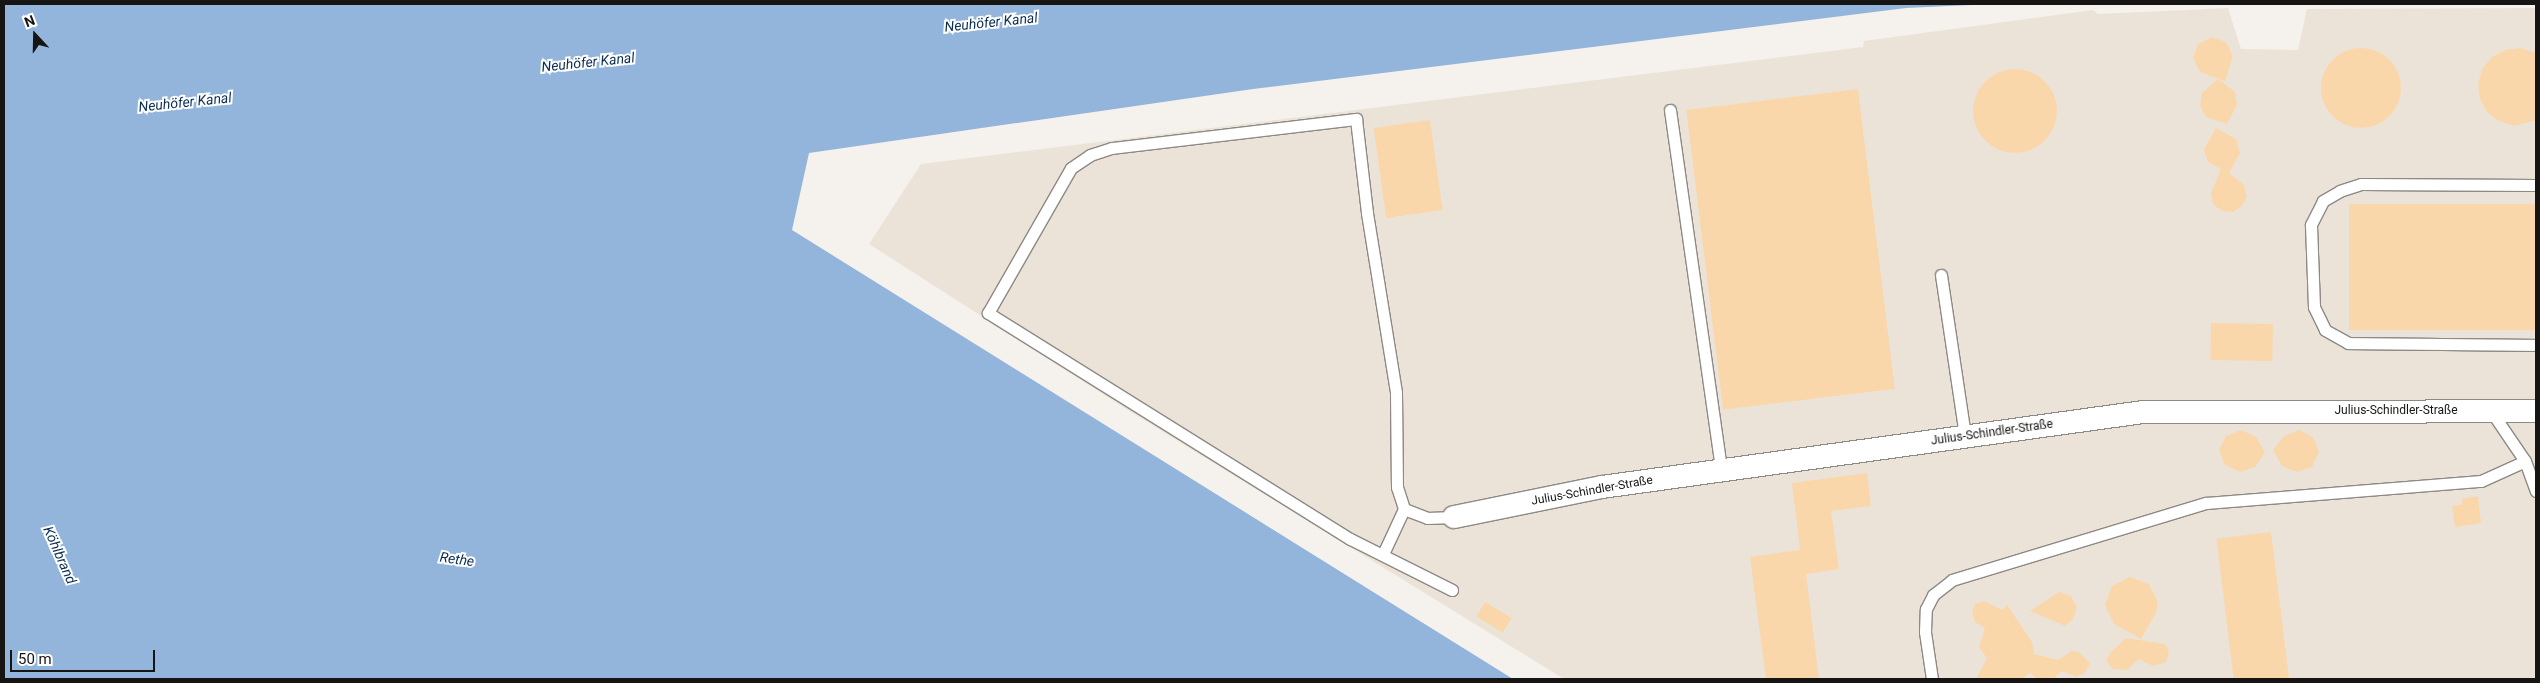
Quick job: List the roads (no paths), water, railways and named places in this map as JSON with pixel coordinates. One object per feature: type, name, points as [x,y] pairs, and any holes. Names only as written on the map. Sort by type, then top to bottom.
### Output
[{"type":"street","name":"Julius-Schindler-Straße","points":[[1454,517],[1602,487],[2143,412],[2536,411]]},
{"type":"lane","points":[[1670,110],[1721,470]]},
{"type":"lane","points":[[1383,554],[1404,509],[1397,487],[1396,393],[1367,214],[1356,119],[1112,148],[1090,155],[1071,168],[988,313],[1350,539],[1452,590]]},
{"type":"lane","points":[[2536,185],[2361,184],[2340,191],[2323,201],[2311,224],[2314,307],[2325,330],[2348,343],[2536,345]]},
{"type":"lane","points":[[1941,275],[1965,436]]},
{"type":"lane","points":[[2491,411],[2525,461],[2536,491]]},
{"type":"lane","points":[[1932,679],[1925,632],[1926,609],[1932,595],[1952,580],[2206,504],[2480,481],[2525,461]]},
{"type":"lane","points":[[1404,509],[1427,518],[1454,517]]},
{"type":"water","points":[[4,4],[1993,4],[1906,8],[1253,89],[809,153],[792,230],[1513,679],[4,679]]},
{"type":"water label","name":"Neuhöfer Kanal","points":[[991,22]]},
{"type":"water label","name":"Neuhöfer Kanal","points":[[588,62]]},
{"type":"water label","name":"Neuhöfer Kanal","points":[[185,102]]},
{"type":"water label","name":"Köhlbrand","points":[[60,555]]},
{"type":"water label","name":"Rethe","points":[[457,559]]}]
